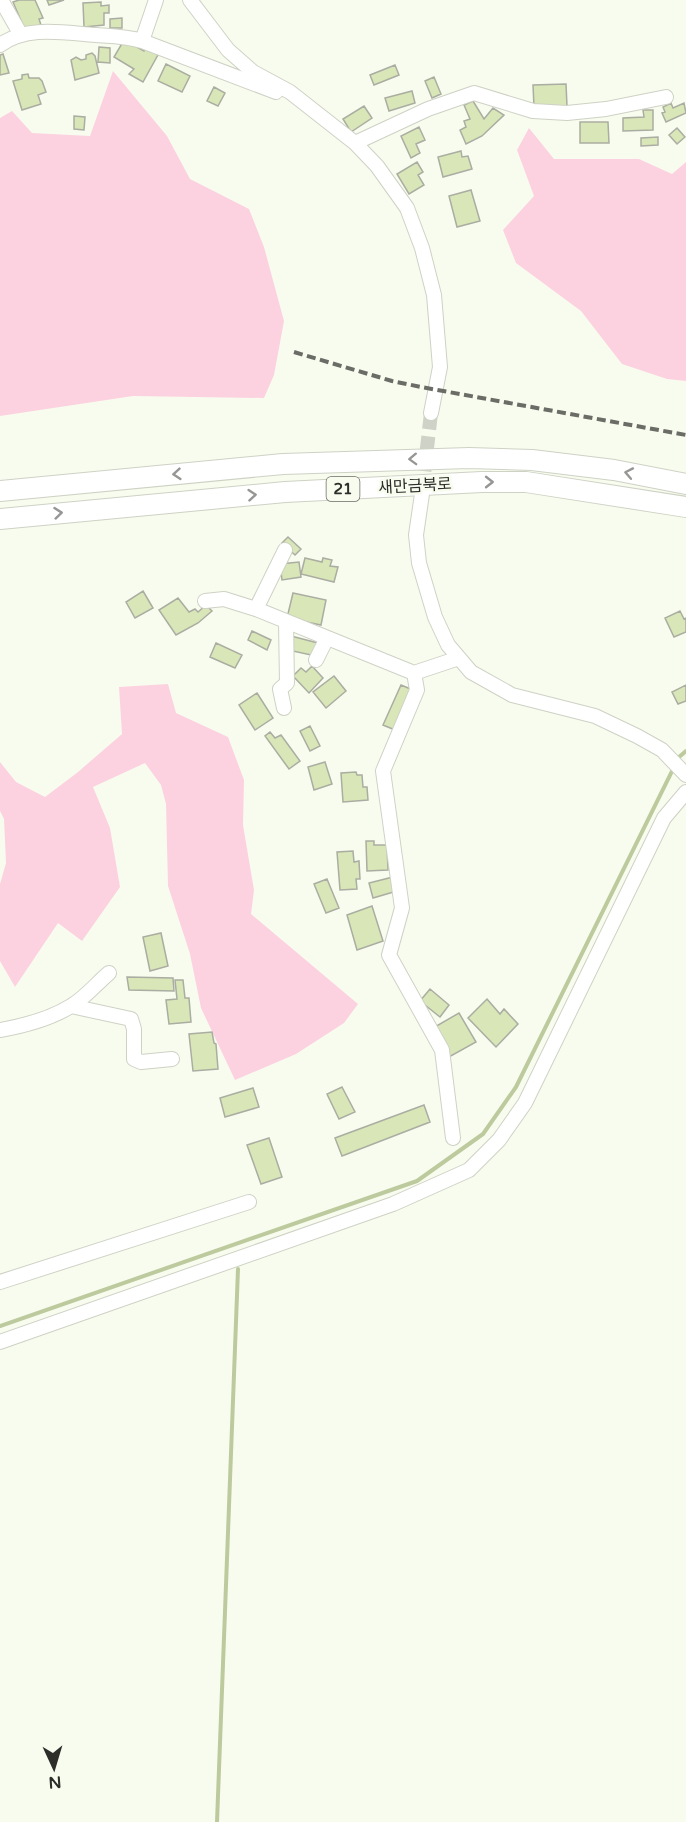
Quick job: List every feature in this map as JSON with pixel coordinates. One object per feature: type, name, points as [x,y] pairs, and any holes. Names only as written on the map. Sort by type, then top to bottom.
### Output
[{"type":"highway","name":"새만금북로","points":[[0,491],[283,464],[469,458],[532,460],[614,470],[686,484]]},
{"type":"highway","name":"새만금북로","points":[[0,519],[285,492],[482,482],[526,482],[686,507]]},
{"type":"street","points":[[2,0],[21,35]]},
{"type":"street","points":[[142,40],[156,0]]},
{"type":"street","points":[[190,0],[228,50],[253,72],[290,92],[355,143],[376,166],[407,208],[422,248],[434,296],[440,367],[430,413]]},
{"type":"street","points":[[0,45],[21,35],[70,31],[124,36],[142,40],[212,66],[272,92],[290,92]]},
{"type":"street","points":[[355,143],[428,109],[474,93],[533,111],[567,113],[606,109],[666,97]]},
{"type":"street","points":[[422,494],[416,535],[418,563],[435,617],[448,645],[471,672],[512,695],[595,716],[637,736],[662,750],[686,775]]},
{"type":"street","points":[[256,609],[285,550]]},
{"type":"street","points":[[205,601],[224,599],[256,609],[414,674],[459,658]]},
{"type":"street","points":[[284,708],[280,689],[287,683],[286,621]]},
{"type":"street","points":[[316,660],[327,638]]},
{"type":"street","points":[[414,674],[417,690],[383,771],[402,908],[389,955],[442,1050],[453,1138]]},
{"type":"street","points":[[0,1342],[393,1204],[469,1170],[499,1140],[525,1103],[664,818],[686,792]]},
{"type":"street","points":[[0,1030],[48,1017],[71,1006],[109,973]]},
{"type":"street","points":[[71,1006],[131,1019],[134,1029],[134,1059],[141,1062],[172,1059]]},
{"type":"street","points":[[0,1282],[249,1202]]},
{"type":"shaded area","points":[[113,71],[167,136],[190,179],[249,209],[264,247],[284,321],[274,375],[264,398],[133,396],[0,416],[0,118],[12,111],[32,133],[90,136]]},
{"type":"shaded area","points":[[529,128],[554,159],[639,159],[672,174],[686,162],[686,381],[667,379],[622,364],[581,311],[516,263],[503,230],[534,196],[517,150]]},
{"type":"shaded area","points":[[168,684],[176,713],[228,737],[244,780],[243,825],[254,890],[251,914],[358,1004],[344,1023],[296,1054],[235,1080],[201,1008],[190,954],[168,886],[166,804],[161,785],[145,763],[93,787],[110,828],[120,887],[82,941],[58,923],[15,987],[0,961],[0,884],[6,863],[4,819],[0,811],[0,762],[16,782],[45,797],[122,734],[119,687]]},
{"type":"building","points":[[35,0],[43,18],[39,19],[41,25],[25,30],[13,2]]},
{"type":"building","points":[[47,0],[64,0],[49,5]]},
{"type":"building","points":[[101,2],[101,6],[109,5],[109,13],[104,13],[104,25],[84,27],[83,3]]},
{"type":"building","points":[[122,18],[122,28],[110,28],[110,19]]},
{"type":"building","points":[[124,40],[144,51],[147,46],[159,53],[143,82],[129,74],[134,69],[114,57]]},
{"type":"building","points":[[99,47],[110,48],[110,63],[98,62]]},
{"type":"building","points":[[92,53],[95,56],[99,73],[75,80],[71,60],[76,57],[81,60],[86,59],[86,55]]},
{"type":"building","points":[[3,54],[9,73],[0,75],[0,55]]},
{"type":"building","points":[[166,64],[190,76],[182,92],[158,81]]},
{"type":"building","points":[[395,65],[399,75],[374,85],[370,75]]},
{"type":"building","points":[[28,74],[29,78],[39,78],[42,81],[46,92],[38,95],[41,104],[22,110],[13,81],[22,79],[22,75]]},
{"type":"building","points":[[434,77],[441,94],[432,98],[425,81]]},
{"type":"building","points":[[566,84],[567,106],[534,107],[533,85]]},
{"type":"building","points":[[214,87],[225,93],[218,106],[207,101]]},
{"type":"building","points":[[412,91],[415,103],[389,111],[385,98]]},
{"type":"building","points":[[473,101],[484,119],[493,108],[504,115],[482,136],[466,144],[460,130],[466,127],[464,121],[470,119],[464,105]]},
{"type":"building","points":[[671,103],[673,108],[684,103],[686,113],[666,122],[662,113],[665,112],[663,107]]},
{"type":"building","points":[[364,106],[372,118],[351,132],[343,119]]},
{"type":"building","points":[[643,110],[653,110],[653,130],[623,131],[623,118],[644,117]]},
{"type":"building","points":[[74,116],[85,117],[84,130],[74,129]]},
{"type":"building","points":[[580,122],[608,122],[609,143],[580,143]]},
{"type":"building","points":[[419,127],[425,140],[416,144],[420,153],[411,158],[401,136]]},
{"type":"building","points":[[677,128],[685,137],[677,144],[669,135]]},
{"type":"building","points":[[658,137],[658,145],[641,146],[641,138]]},
{"type":"building","points":[[461,151],[462,157],[468,156],[472,169],[443,177],[438,157]]},
{"type":"building","points":[[417,162],[423,172],[418,175],[424,185],[409,194],[397,174]]},
{"type":"building","points":[[471,190],[480,221],[457,227],[449,196]]},
{"type":"building","points":[[288,537],[301,549],[295,555],[282,543]]},
{"type":"building","points":[[305,558],[322,562],[323,558],[332,560],[330,566],[338,567],[334,582],[301,574]]},
{"type":"building","points":[[299,562],[301,577],[282,580],[280,564]]},
{"type":"building","points":[[143,591],[153,608],[135,618],[126,602]]},
{"type":"building","points":[[293,593],[326,600],[321,625],[287,618]]},
{"type":"building","points":[[178,598],[189,612],[195,609],[198,612],[206,605],[212,611],[198,623],[176,635],[159,610]]},
{"type":"building","points":[[680,611],[684,619],[686,618],[686,632],[674,637],[665,618]]},
{"type":"building","points":[[252,631],[271,640],[267,650],[248,640]]},
{"type":"building","points":[[291,636],[318,643],[311,655],[288,650]]},
{"type":"building","points":[[216,643],[242,655],[235,668],[210,657]]},
{"type":"building","points":[[312,666],[323,678],[309,693],[293,676],[301,668],[306,672]]},
{"type":"building","points":[[334,676],[346,691],[326,708],[313,692]]},
{"type":"building","points":[[401,685],[413,690],[395,730],[383,725]]},
{"type":"building","points":[[686,685],[686,701],[678,704],[672,692]]},
{"type":"building","points":[[257,693],[273,718],[255,730],[239,705]]},
{"type":"building","points":[[310,726],[320,746],[310,751],[300,731]]},
{"type":"building","points":[[270,732],[275,738],[281,735],[300,761],[289,769],[265,736]]},
{"type":"building","points":[[325,762],[332,784],[314,790],[308,767]]},
{"type":"building","points":[[356,772],[357,775],[362,775],[363,787],[367,787],[368,800],[343,802],[341,773]]},
{"type":"building","points":[[366,841],[374,841],[374,845],[387,845],[388,870],[367,871]]},
{"type":"building","points":[[353,851],[354,862],[359,861],[360,879],[356,879],[357,889],[340,890],[337,852]]},
{"type":"building","points":[[393,877],[397,891],[373,898],[369,883]]},
{"type":"building","points":[[327,879],[339,908],[326,913],[314,884]]},
{"type":"building","points":[[372,906],[383,941],[357,950],[347,915]]},
{"type":"building","points":[[161,933],[168,966],[150,971],[143,937]]},
{"type":"building","points":[[127,977],[173,978],[174,991],[129,990]]},
{"type":"building","points":[[175,980],[183,980],[185,998],[189,998],[191,1022],[169,1024],[166,1000],[177,999]]},
{"type":"building","points":[[430,989],[449,1005],[440,1017],[420,1001]]},
{"type":"building","points":[[487,999],[500,1014],[504,1009],[518,1024],[496,1047],[468,1018]]},
{"type":"building","points":[[459,1013],[476,1042],[449,1057],[433,1028]]},
{"type":"building","points":[[212,1032],[216,1044],[218,1069],[193,1071],[189,1034]]},
{"type":"building","points":[[342,1087],[355,1112],[339,1119],[327,1094]]},
{"type":"building","points":[[253,1088],[259,1107],[225,1117],[220,1098]]},
{"type":"building","points":[[424,1105],[430,1122],[342,1156],[335,1138]]},
{"type":"building","points":[[269,1138],[282,1177],[261,1184],[247,1145]]},
{"type":"waterway","points":[[0,1326],[417,1181],[483,1134],[516,1087],[679,757],[686,751]]},
{"type":"waterway","points":[[217,1822],[238,1269]]},
{"type":"tunnel","points":[[422,492],[431,413]]},
{"type":"railway","points":[[294,352],[392,381],[686,435]]}]
